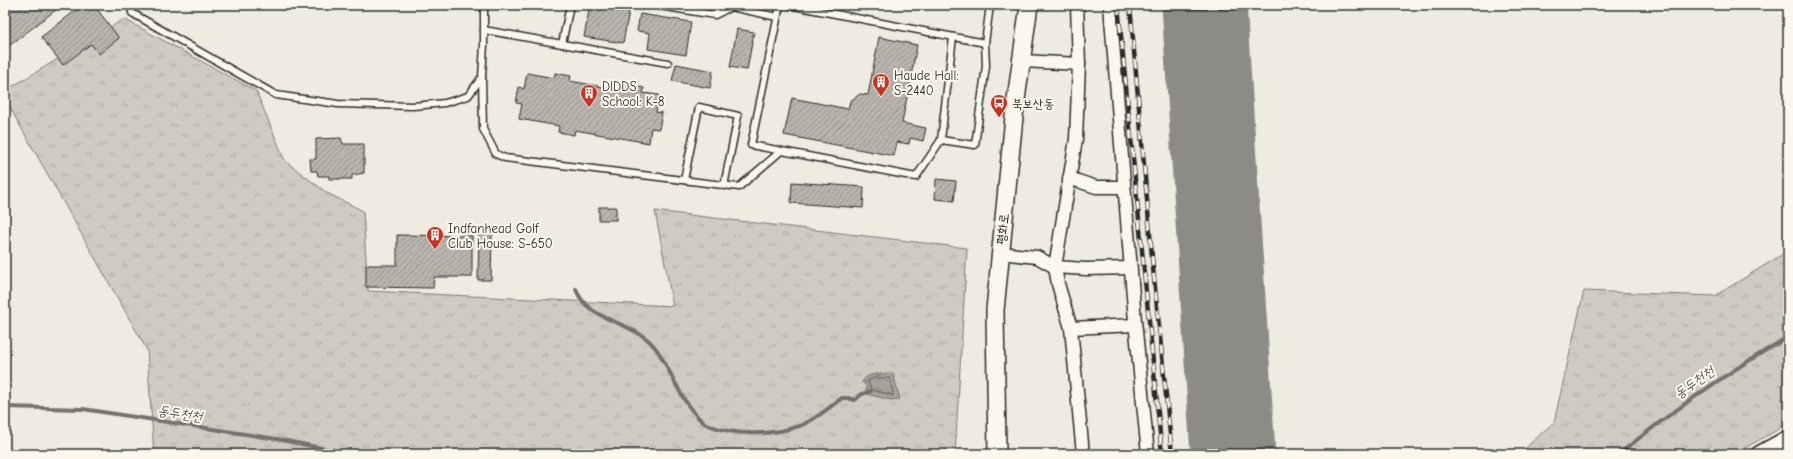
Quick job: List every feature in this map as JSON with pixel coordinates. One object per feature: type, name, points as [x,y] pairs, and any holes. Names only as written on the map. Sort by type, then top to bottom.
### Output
[{"type":"main road","name":"평화로","points":[[997,454],[995,310],[1015,107],[1029,5]]},
{"type":"street","points":[[1077,5],[1079,64],[1076,139],[1055,267],[1058,284],[1071,328],[1084,454]]},
{"type":"street","points":[[1110,5],[1130,268],[1148,454]]},
{"type":"street","points":[[1022,61],[1079,64]]},
{"type":"street","points":[[1069,178],[1096,187],[1124,187]]},
{"type":"street","points":[[1000,253],[1037,257],[1055,267],[1086,269],[1130,268]]},
{"type":"street","points":[[1071,328],[1135,325]]},
{"type":"street","points":[[1759,454],[1788,438]]},
{"type":"lane","points":[[131,5],[132,13],[276,95],[338,104],[413,106],[445,102],[468,96],[482,76]]},
{"type":"lane","points":[[484,5],[482,76],[483,129],[496,154],[506,158],[739,187],[781,151]]},
{"type":"lane","points":[[562,44],[570,5]]},
{"type":"lane","points":[[654,5],[714,15],[731,7],[777,18]]},
{"type":"lane","points":[[780,5],[751,145],[902,175],[916,177],[941,140],[953,37]]},
{"type":"lane","points":[[789,5],[985,43]]},
{"type":"lane","points":[[941,140],[975,145],[986,66],[985,43],[990,5]]},
{"type":"lane","points":[[484,30],[668,63]]},
{"type":"lane","points":[[684,180],[699,107],[738,116],[724,186]]},
{"type":"green space","points":[[124,19],[256,91],[285,161],[327,193],[363,211],[368,291],[673,306],[655,211],[967,248],[955,454],[154,454],[147,350],[5,99],[5,91]]},
{"type":"green space","points":[[1788,251],[1788,424],[1734,454],[1519,454],[1554,422],[1584,291],[1715,296]]},
{"type":"water","points":[[893,373],[900,399],[890,400],[867,394],[866,386],[862,382],[868,376]]},
{"type":"building","points":[[5,5],[62,5],[5,49]]},
{"type":"building","points":[[83,5],[94,5],[119,38],[99,54],[91,44],[63,65],[41,37]]},
{"type":"building","points":[[590,5],[629,11],[623,43],[584,37]]},
{"type":"building","points":[[640,14],[691,22],[686,55],[648,49],[650,33],[637,31]]},
{"type":"building","points":[[737,29],[754,32],[747,70],[730,67]]},
{"type":"building","name":"Haude Hall: S-2440","points":[[879,37],[917,45],[902,123],[926,128],[923,141],[910,138],[909,144],[897,142],[894,156],[784,135],[792,98],[848,109],[850,101],[860,94],[868,95]]},
{"type":"building","points":[[676,64],[713,71],[710,88],[672,81]]},
{"type":"building","name":"DlDDS School: K-8","points":[[527,73],[554,78],[555,73],[571,76],[570,81],[625,91],[626,84],[644,88],[643,93],[659,95],[656,112],[662,113],[659,129],[651,128],[649,143],[575,130],[574,135],[558,132],[559,126],[519,119],[522,104],[516,103],[519,87],[524,89]]},
{"type":"building","points":[[341,138],[343,144],[364,144],[364,173],[352,175],[352,179],[329,179],[329,176],[318,176],[317,171],[311,171],[310,159],[316,159],[316,139]]},
{"type":"building","points":[[936,179],[956,181],[954,201],[935,199]]},
{"type":"building","points":[[792,182],[864,187],[863,208],[791,203]]},
{"type":"building","points":[[599,207],[616,207],[616,220],[599,220]]},
{"type":"building","points":[[479,232],[492,232],[491,280],[478,280]]},
{"type":"building","name":"Indfanhead Golf Club House: S-650","points":[[397,235],[472,236],[472,277],[434,277],[433,288],[366,287],[366,265],[397,265]]},
{"type":"waterway","points":[[576,289],[581,299],[589,307],[608,319],[639,333],[648,340],[658,352],[686,402],[693,411],[706,424],[717,428],[740,433],[776,432],[799,426],[810,421],[842,398],[855,400],[862,394],[871,391]]},
{"type":"waterway","name":"동두천천","points":[[1619,454],[1701,392],[1743,364],[1788,337]]},
{"type":"waterway","name":"동두천천","points":[[5,407],[83,409],[277,439],[350,454]]},
{"type":"runway","points":[[1204,5],[1233,454]]},
{"type":"railway","points":[[1118,5],[1162,454]]},
{"type":"railway","points":[[1130,5],[1153,268],[1172,454]]},
{"type":"place","name":"Haude Hall: S-2440","points":[[881,97]]},
{"type":"place","name":"DlDDS School: K-8","points":[[589,108]]},
{"type":"place","name":"북보산동","points":[[999,118]]},
{"type":"place","name":"Indfanhead Golf Club House: S-650","points":[[435,250]]}]
